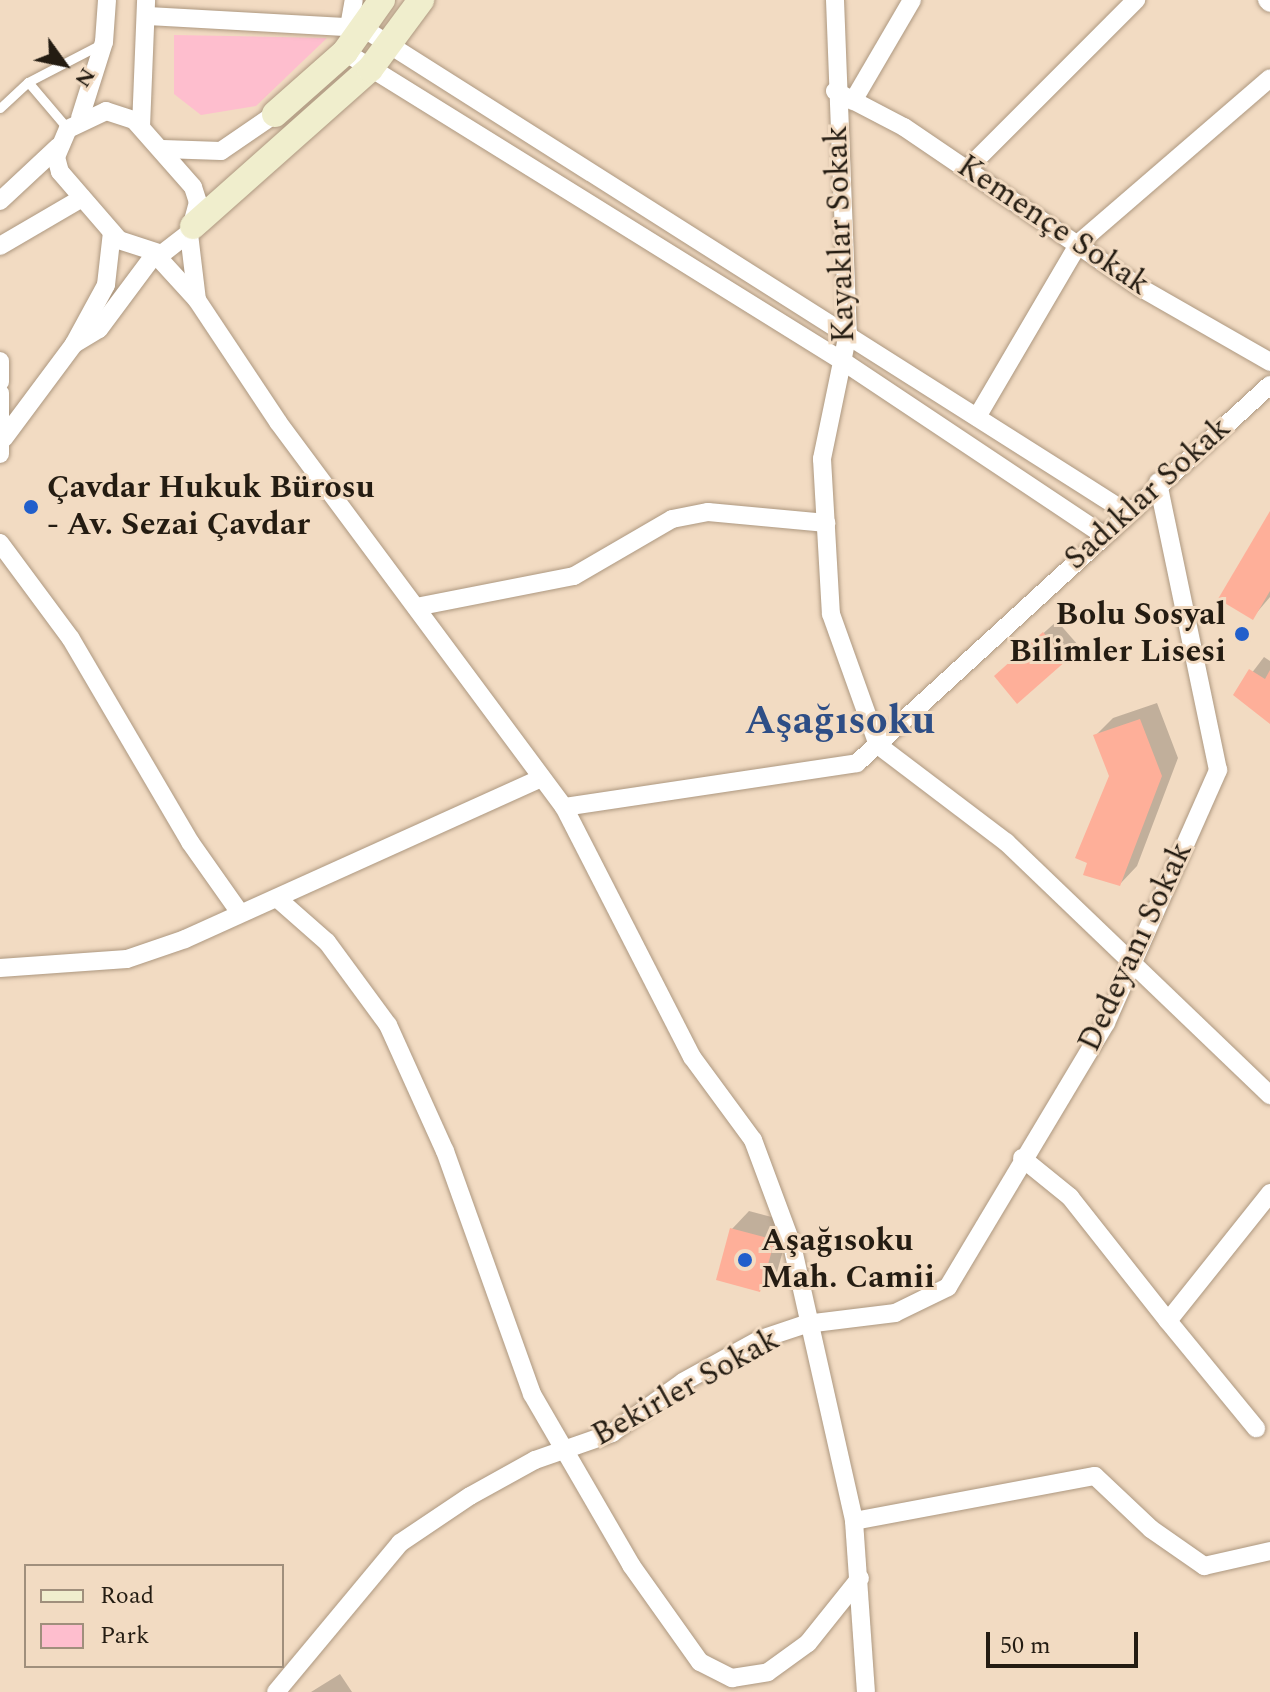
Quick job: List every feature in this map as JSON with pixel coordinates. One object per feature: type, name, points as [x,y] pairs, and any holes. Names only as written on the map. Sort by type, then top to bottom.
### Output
[{"type":"main road","points":[[275,114],[352,36],[382,0]]},
{"type":"main road","points":[[191,230],[370,69],[421,0]]},
{"type":"street","points":[[0,201],[58,147],[74,123],[104,42],[107,0]]},
{"type":"street","points":[[354,0],[352,36],[370,69],[844,362],[1102,534]]},
{"type":"street","name":"Kayaklar Sokak","points":[[835,0],[835,91],[848,333],[822,459],[831,614],[878,745]]},
{"type":"street","points":[[853,101],[912,0]]},
{"type":"street","points":[[968,168],[1136,0]]},
{"type":"street","points":[[141,127],[147,8],[391,44],[1126,512]]},
{"type":"street","points":[[977,417],[1079,243],[1270,78]]},
{"type":"street","name":"Kemençe Sokak","points":[[835,91],[968,168],[1079,243],[1270,362]]},
{"type":"street","points":[[74,123],[106,111],[141,127],[193,187],[198,202],[191,230],[197,300]]},
{"type":"street","points":[[163,149],[221,151],[275,114]]},
{"type":"street","points":[[58,147],[60,172],[112,232],[132,250],[155,254],[197,300],[416,607],[564,807],[692,1057],[753,1140],[778,1194],[854,1521],[866,1692]]},
{"type":"street","points":[[0,246],[82,198]]},
{"type":"street","points":[[74,344],[99,329],[155,254],[191,230]]},
{"type":"street","points":[[1,444],[74,344],[106,285],[112,232]]},
{"type":"street","points":[[0,361],[0,382]]},
{"type":"street","name":"Sadıklar Sokak","points":[[564,807],[857,763],[1158,482],[1270,385]]},
{"type":"street","points":[[0,393],[1,444]]},
{"type":"street","name":"Dedeyanı Sokak","points":[[806,1324],[895,1313],[948,1287],[1022,1158],[1106,1023],[1218,770],[1158,482]]},
{"type":"street","points":[[416,607],[574,576],[672,519],[708,512],[826,523]]},
{"type":"street","points":[[0,543],[71,639],[190,842],[240,913]]},
{"type":"street","points":[[878,745],[1006,842],[1131,967],[1270,1095]]},
{"type":"street","points":[[0,968],[127,959],[278,899],[541,778]]},
{"type":"street","points":[[278,899],[327,942],[388,1025],[445,1151],[513,1352],[564,1453],[675,1632],[700,1662],[732,1678],[768,1672],[808,1643],[860,1578]]},
{"type":"street","points":[[1022,1158],[1070,1197],[1256,1428]]},
{"type":"street","points":[[1168,1321],[1270,1193]]},
{"type":"street","name":"Bekirler Sokak","points":[[276,1692],[400,1543],[470,1496],[612,1433],[731,1355],[806,1324]]},
{"type":"street","points":[[854,1521],[1095,1476],[1151,1529],[1204,1566],[1270,1551]]},
{"type":"lane","points":[[0,108],[28,82],[104,42]]},
{"type":"lane","points":[[28,82],[74,123]]},
{"type":"green space","points":[[174,35],[327,38],[256,106],[201,115],[174,94]]},
{"type":"building","points":[[1270,511],[1270,591],[1253,620],[1218,599]]},
{"type":"building","points":[[1043,632],[1067,660],[1017,704],[994,676]]},
{"type":"building","points":[[1249,669],[1265,679],[1270,670],[1270,724],[1233,695]]},
{"type":"building","points":[[1140,719],[1162,776],[1120,886],[1083,875],[1087,863],[1075,858],[1109,776],[1093,735]]},
{"type":"building","name":"Aşağısoku Mah. Camii","points":[[730,1228],[775,1240],[760,1292],[716,1280]]},
{"type":"place","name":"Çavdar Hukuk Bürosu - Av. Sezai Çavdar","points":[[31,507]]},
{"type":"place","name":"Bolu Sosyal Bilimler Lisesi","points":[[1242,634]]},
{"type":"place","name":"Aşağısoku Mah. Camii","points":[[745,1260]]},
{"type":"district","name":"Aşağısoku","points":[[840,722]]}]
